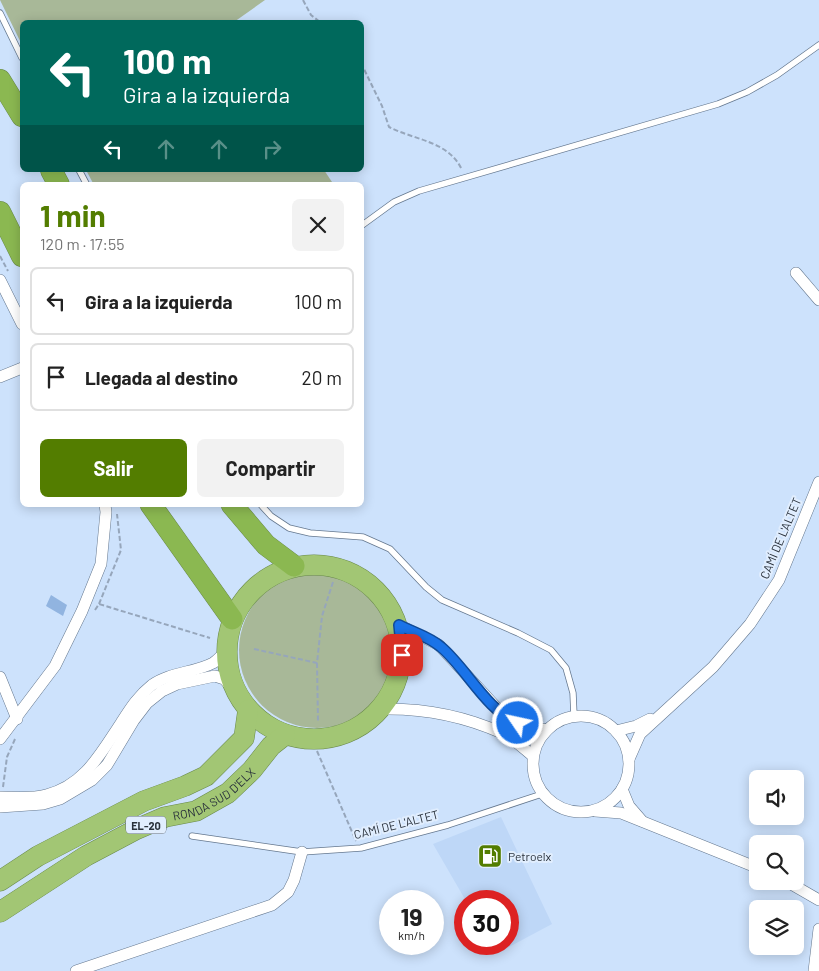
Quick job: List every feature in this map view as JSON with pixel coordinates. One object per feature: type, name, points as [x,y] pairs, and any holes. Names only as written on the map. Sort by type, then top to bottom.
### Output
[{"type":"highway","points":[[0,80],[20,113]]},
{"type":"highway","points":[[0,212],[20,252]]},
{"type":"highway","points":[[152,507],[232,619]]},
{"type":"highway","points":[[234,507],[266,545],[294,566]]},
{"type":"highway","points":[[327,564],[358,575],[383,596],[399,625],[402,655],[396,684],[381,709],[361,726],[337,737],[311,740],[285,735],[265,725],[248,710],[235,691],[226,644],[232,619],[247,595],[268,577],[294,566],[327,564]]},
{"type":"highway","name":"RONDA SUD D'ELX","points":[[0,881],[38,856],[144,800],[186,786],[206,776],[244,738],[248,710]]},
{"type":"highway","name":"RONDA SUD D'ELX","points":[[0,912],[86,856],[137,828],[165,817],[196,811],[228,793],[252,770],[271,746],[285,735]]},
{"type":"street","points":[[796,273],[819,300]]},
{"type":"street","points":[[0,280],[20,320]]},
{"type":"street","points":[[0,377],[20,369]]},
{"type":"street","name":"CAMÍ DE L'ALTET","points":[[629,759],[640,734],[713,667],[750,624],[778,580],[819,482]]},
{"type":"street","points":[[0,739],[17,719],[55,666],[82,611],[101,564],[105,507]]},
{"type":"street","points":[[399,625],[439,645],[488,700],[507,718],[529,727],[547,730]]},
{"type":"street","points":[[0,797],[46,795],[64,789],[75,782],[92,767],[135,701],[144,692],[168,677],[215,662],[227,650]]},
{"type":"street","points":[[0,807],[43,804],[60,799],[92,780],[107,765],[134,720],[147,703],[169,687],[200,678],[215,676],[224,679],[235,691]]},
{"type":"street","points":[[0,677],[17,719]]},
{"type":"street","points":[[381,709],[409,709],[451,715],[503,733],[533,756]]},
{"type":"street","points":[[616,731],[636,726],[663,713]]},
{"type":"street","points":[[593,811],[610,803],[622,789],[628,774],[629,759],[625,744],[616,731],[604,722],[589,716],[574,716],[559,721],[547,730],[538,742],[533,756],[533,769],[536,782],[542,794],[557,806],[574,812],[621,813],[749,864]]},
{"type":"street","points":[[622,789],[629,806],[644,823]]},
{"type":"street","points":[[80,970],[272,905],[288,892],[294,880],[302,852]]},
{"type":"street","points":[[802,890],[819,900]]},
{"type":"street","points":[[814,971],[819,929]]},
{"type":"lane","points":[[0,13],[20,54]]},
{"type":"lane","points":[[364,224],[394,202],[418,191],[718,104],[747,92],[777,75],[819,45]]},
{"type":"lane","points":[[263,507],[271,516],[289,528],[310,533],[363,537],[390,548],[426,587],[442,600],[518,632],[550,650],[566,668],[573,693],[574,716]]},
{"type":"lane","name":"CAMÍ DE L'ALTET","points":[[192,836],[302,852],[359,849],[395,841],[542,794]]},
{"type":"path","points":[[304,0],[312,16],[317,20]]},
{"type":"path","points":[[364,69],[382,106],[389,127],[437,145],[458,162],[465,177]]},
{"type":"path","points":[[92,615],[99,604],[122,550],[118,514]]},
{"type":"path","points":[[318,722],[318,663],[322,616],[333,582]]},
{"type":"path","points":[[99,604],[210,638]]},
{"type":"path","points":[[254,649],[318,663]]},
{"type":"path","points":[[0,797],[6,757],[18,731]]},
{"type":"path","points":[[317,751],[359,849]]},
{"type":"shaded area","points":[[51,595],[67,605],[63,616],[46,606]]},
{"type":"shaded area","points":[[501,817],[552,924],[519,942],[519,890],[460,890],[433,844]]},
{"type":"green space","points":[[0,0],[265,0],[237,20],[20,20],[20,41]]},
{"type":"green space","points":[[87,172],[325,172],[332,182],[92,182]]},
{"type":"green space","points":[[317,572],[347,578],[360,585],[372,595],[382,607],[389,620],[395,650],[389,680],[382,693],[372,705],[360,715],[347,722],[317,728],[287,722],[274,715],[262,705],[252,693],[245,680],[239,650],[245,620],[252,607],[262,595],[274,585],[287,578]]},
{"type":"place","name":"Petroelx","points":[[490,856]]},
{"type":"route","points":[[402,655],[399,625],[439,645],[488,700],[507,718],[518,723]]}]
